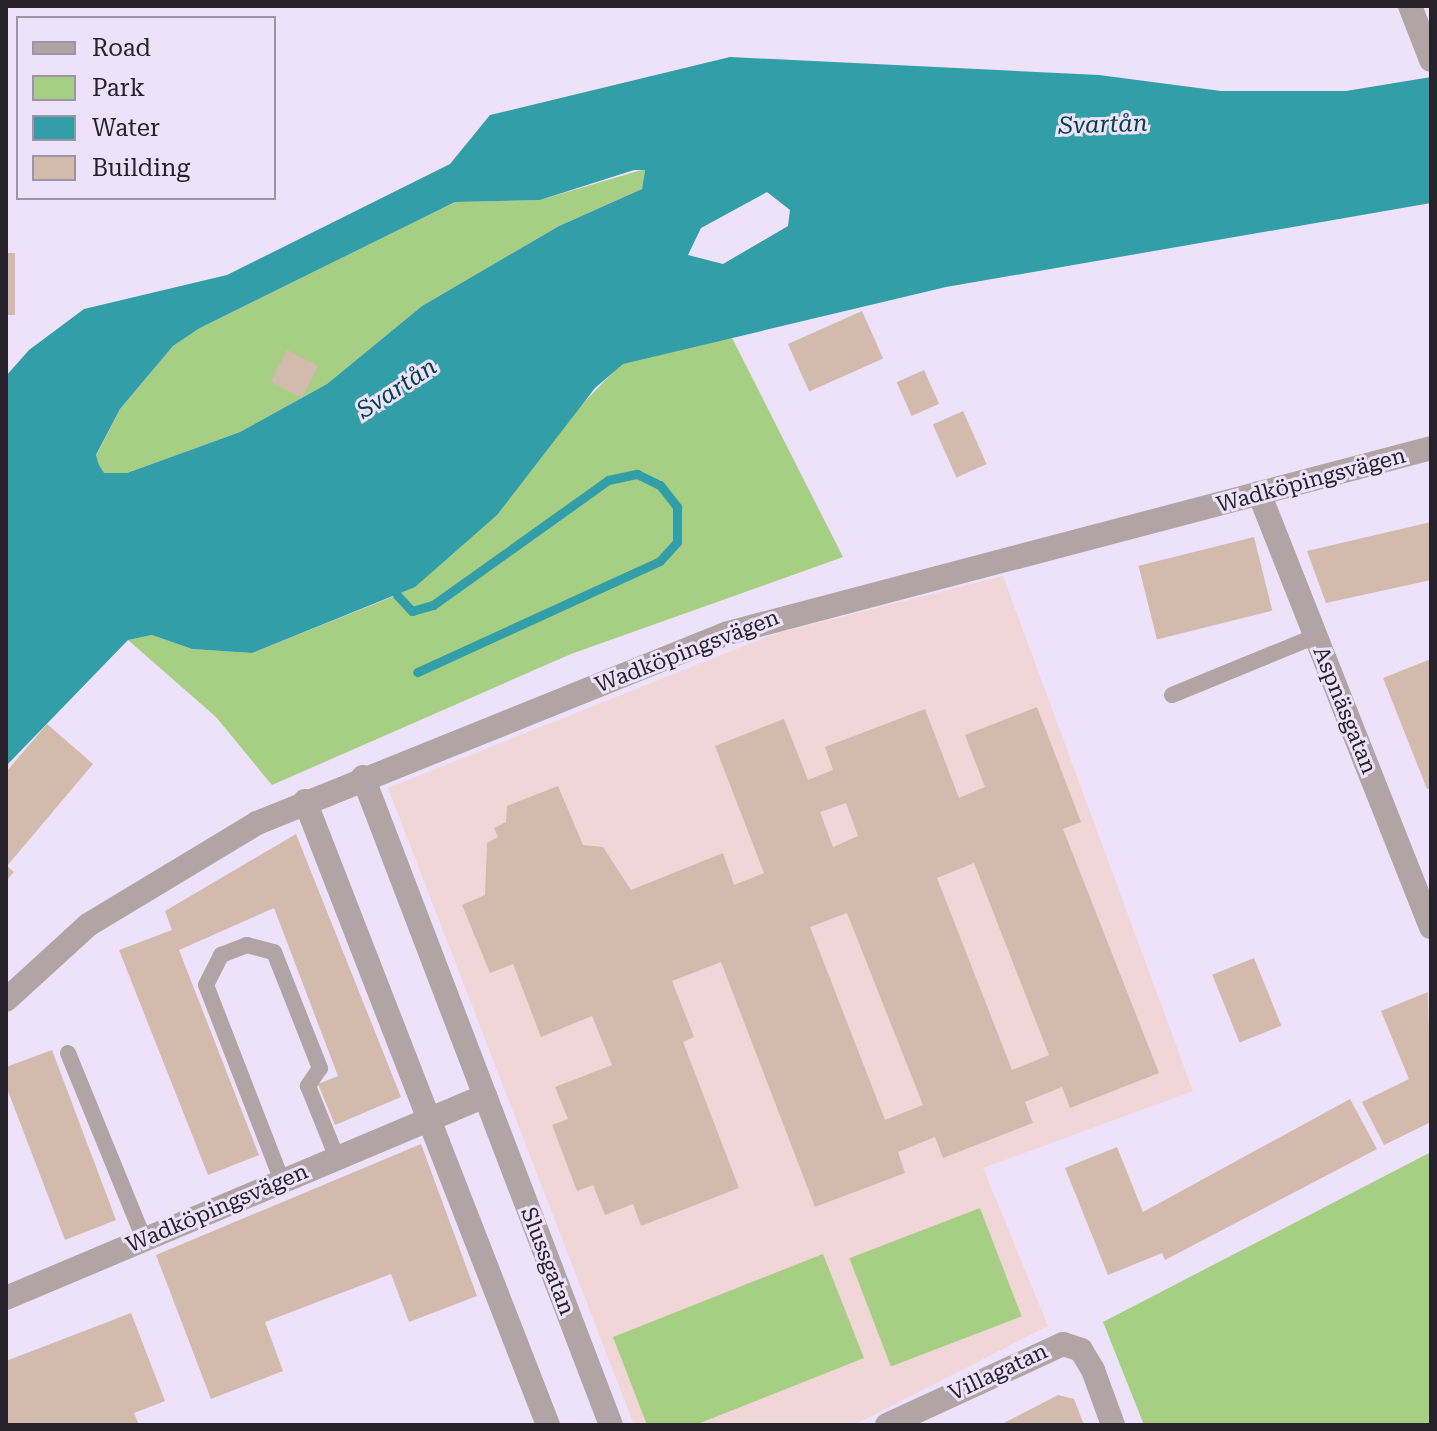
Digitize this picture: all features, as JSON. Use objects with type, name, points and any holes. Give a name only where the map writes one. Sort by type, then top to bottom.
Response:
[{"type":"street","points":[[1412,9],[1431,60]]},
{"type":"street","name":"Wadköpingsvägen","points":[[6,1000],[129,897],[305,801],[785,613],[1431,448]]},
{"type":"street","name":"Aspnäsgatan","points":[[1259,493],[1431,927]]},
{"type":"street","name":"Slussgatan","points":[[363,777],[611,1425]]},
{"type":"street","points":[[305,801],[548,1425]]},
{"type":"street","points":[[428,1119],[485,1096]]},
{"type":"street","name":"Wadköpingsvägen","points":[[7,1294],[428,1119]]},
{"type":"street","name":"Villagatan","points":[[887,1425],[1063,1344],[1081,1350],[1093,1370],[1113,1425]]},
{"type":"lane","points":[[1172,695],[1316,636]]},
{"type":"lane","points":[[282,1181],[206,985],[221,955],[247,945],[274,952],[320,1068],[308,1086],[337,1158]]},
{"type":"lane","points":[[68,1053],[144,1239]]},
{"type":"shaded area","points":[[1003,576],[1193,1091],[983,1168],[1048,1326],[854,1425],[634,1425],[388,788],[774,634]]},
{"type":"green space","points":[[645,169],[642,189],[559,226],[422,306],[327,384],[240,432],[127,473],[103,473],[96,456],[120,409],[173,346],[200,328],[455,202],[540,200]]},
{"type":"green space","points":[[730,334],[843,557],[571,654],[272,785],[216,717],[128,640],[152,635],[192,649],[252,653],[397,595],[623,362]]},
{"type":"green space","points":[[1431,1152],[1431,1425],[1144,1425],[1103,1322]]},
{"type":"green space","points":[[980,1208],[1022,1316],[891,1366],[849,1258]]},
{"type":"green space","points":[[823,1254],[864,1358],[695,1425],[647,1425],[613,1337]]},
{"type":"water","name":"Svartån","points":[[730,57],[1099,75],[1221,91],[1346,91],[1431,77],[1431,203],[946,287],[623,364],[595,388],[497,515],[415,587],[252,653],[192,649],[152,635],[128,640],[6,766],[6,376],[29,350],[84,309],[227,275],[450,164],[490,115]],"holes":[[[634,170],[645,170],[642,189],[559,226],[422,306],[327,384],[240,432],[127,473],[104,473],[99,465],[96,455],[120,409],[173,346],[200,328],[455,202],[540,200]],[[767,192],[790,210],[788,226],[723,264],[688,255],[701,228]]]},
{"type":"building","points":[[6,253],[15,253],[15,315],[6,315]]},
{"type":"building","points":[[862,311],[883,359],[809,391],[788,344]]},
{"type":"building","points":[[287,350],[318,366],[302,398],[271,382]]},
{"type":"building","points":[[924,370],[939,404],[912,416],[897,382]]},
{"type":"building","points":[[963,411],[987,464],[956,477],[933,424]]},
{"type":"building","points":[[1431,522],[1431,580],[1326,603],[1307,551]]},
{"type":"building","points":[[1254,537],[1272,611],[1157,640],[1139,566]]},
{"type":"building","points":[[1431,659],[1431,788],[1427,789],[1383,678]]},
{"type":"building","points":[[1037,707],[1081,822],[1063,829],[1159,1073],[1070,1108],[1062,1087],[1025,1102],[1033,1123],[943,1158],[935,1137],[898,1152],[905,1173],[815,1207],[721,962],[672,981],[694,1037],[683,1042],[739,1188],[641,1226],[633,1204],[605,1215],[593,1185],[577,1191],[552,1125],[568,1119],[555,1087],[612,1065],[592,1016],[541,1037],[513,964],[490,973],[462,905],[485,895],[487,843],[498,837],[494,828],[506,822],[507,806],[558,786],[583,845],[603,847],[631,890],[723,853],[734,885],[764,873],[715,746],[784,719],[808,780],[833,770],[825,747],[925,709],[959,798],[985,787],[965,735]],"holes":[[[846,803],[858,836],[833,847],[820,812]],[[974,863],[1049,1055],[1012,1070],[937,878]],[[847,913],[923,1105],[885,1120],[810,927]]]},
{"type":"building","points":[[47,724],[93,764],[7,866],[14,872],[6,881],[6,772]]},
{"type":"building","points":[[296,834],[401,1097],[335,1125],[318,1084],[338,1076],[274,908],[179,950],[259,1155],[208,1175],[119,950],[172,930],[165,911]]},
{"type":"building","points":[[1254,958],[1281,1026],[1240,1043],[1212,975]]},
{"type":"building","points":[[1428,992],[1431,1122],[1384,1145],[1362,1102],[1409,1079],[1381,1011]]},
{"type":"building","points":[[52,1050],[116,1220],[65,1240],[6,1086],[6,1067]]},
{"type":"building","points":[[1350,1099],[1377,1149],[1165,1260],[1162,1253],[1108,1275],[1065,1168],[1117,1147],[1143,1212]]},
{"type":"building","points":[[421,1144],[477,1296],[409,1322],[391,1274],[265,1322],[283,1371],[211,1399],[156,1255]]},
{"type":"building","points":[[131,1313],[165,1401],[134,1413],[139,1425],[6,1425],[6,1361]]},
{"type":"building","points":[[1058,1395],[1074,1399],[1084,1425],[1000,1425]]},
{"type":"waterway","points":[[397,595],[412,611],[433,605],[608,480],[637,474],[660,485],[677,507],[677,542],[660,561],[417,672]]}]
